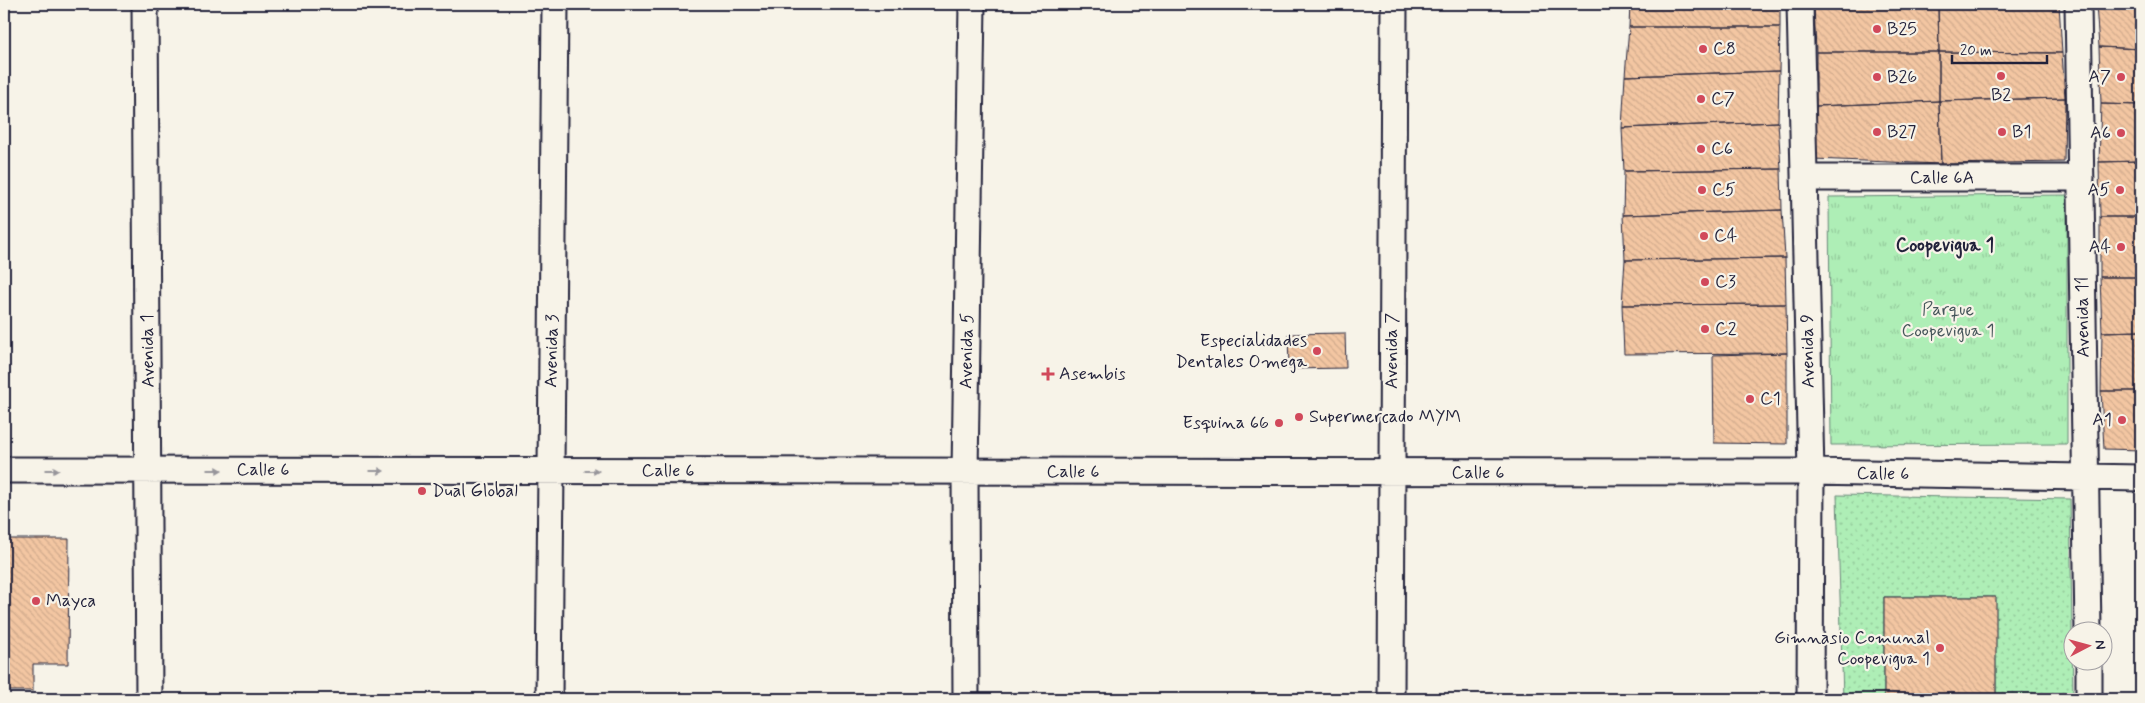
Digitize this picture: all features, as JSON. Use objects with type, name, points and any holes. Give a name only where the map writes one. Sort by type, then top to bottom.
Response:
[{"type":"street","name":"Avenida 1","points":[[145,4],[149,699]]},
{"type":"street","name":"Avenida 3","points":[[549,699],[555,4]]},
{"type":"street","name":"Avenida 5","points":[[966,699],[965,472],[972,4]]},
{"type":"street","name":"Avenida 7","points":[[1392,699],[1391,473],[1394,4]]},
{"type":"street","name":"Avenida 9","points":[[1800,4],[1811,472],[1810,699]]},
{"type":"street","name":"Avenida 11","points":[[2078,4],[2088,620]]},
{"type":"street","name":"Calle 6A","points":[[1804,178],[2080,178]]},
{"type":"street","name":"Calle 6","points":[[4,470],[1811,472],[2141,478]]},
{"type":"street","points":[[2089,670],[2089,699]]},
{"type":"green space","name":"Parque Coopevigua 1","points":[[2067,195],[2067,444],[1831,445],[1829,197]]},
{"type":"green space","points":[[1837,495],[2070,499],[2072,620],[2062,620],[2062,670],[2073,670],[2073,699],[1996,699],[1995,597],[1884,597],[1884,699],[1843,699]]},
{"type":"building","points":[[1630,4],[1780,4],[1780,27],[1629,27]]},
{"type":"building","name":"B25","points":[[1814,4],[1938,4],[1939,52],[1816,52]]},
{"type":"building","points":[[1938,4],[2020,4],[1938,6]]},
{"type":"building","points":[[2059,4],[2062,53],[1939,52],[1938,6]]},
{"type":"building","points":[[2096,4],[2141,4],[2141,49],[2099,47]]},
{"type":"building","name":"C8","points":[[1629,27],[1780,27],[1779,71],[1625,76]]},
{"type":"building","name":"A7","points":[[2099,47],[2141,49],[2141,105],[2101,104]]},
{"type":"building","name":"B26","points":[[1816,52],[1939,52],[1939,101],[1816,106]]},
{"type":"building","name":"B2","points":[[1939,52],[2062,53],[2065,98],[1939,101]]},
{"type":"building","name":"C7","points":[[1779,71],[1778,122],[1622,128],[1625,76]]},
{"type":"building","name":"B1","points":[[2065,98],[2064,162],[1941,164],[1939,101]]},
{"type":"building","name":"B27","points":[[1939,101],[1941,164],[1813,159],[1816,106]]},
{"type":"building","name":"A6","points":[[2101,104],[2141,105],[2141,161],[2099,162]]},
{"type":"building","name":"C6","points":[[1778,122],[1781,169],[1624,171],[1622,128]]},
{"type":"building","name":"A5","points":[[2141,161],[2141,217],[2100,217],[2099,162]]},
{"type":"building","name":"C5","points":[[1781,169],[1782,210],[1623,215],[1624,171]]},
{"type":"building","name":"C4","points":[[1782,210],[1785,258],[1625,260],[1623,215]]},
{"type":"building","name":"A4","points":[[2100,217],[2141,217],[2141,277],[2100,277]]},
{"type":"building","name":"C3","points":[[1785,258],[1786,304],[1622,305],[1625,260]]},
{"type":"building","points":[[2100,277],[2141,277],[2141,331],[2102,332]]},
{"type":"building","name":"C2","points":[[1786,304],[1787,353],[1624,354],[1622,305]]},
{"type":"building","points":[[2141,331],[2141,391],[2101,391],[2102,332]]},
{"type":"building","name":"Especialidades Dentales Omega","points":[[1345,333],[1346,368],[1289,369],[1288,334]]},
{"type":"building","name":"C1","points":[[1787,353],[1787,444],[1714,443],[1713,355]]},
{"type":"building","name":"A1","points":[[2101,391],[2141,391],[2141,450],[2104,449]]},
{"type":"building","name":"Mayca","points":[[4,539],[69,539],[68,664],[33,664],[33,691],[4,691]]},
{"type":"building","name":"Gimnasio Comunal Coopevigua 1","points":[[1884,597],[1996,597],[1996,699],[1884,699]]},
{"type":"place","name":"B25","points":[[1877,29]]},
{"type":"place","name":"C8","points":[[1703,49]]},
{"type":"place","name":"B2","points":[[2001,76]]},
{"type":"place","name":"B26","points":[[1877,77]]},
{"type":"place","name":"A7","points":[[2121,77]]},
{"type":"place","name":"C7","points":[[1701,99]]},
{"type":"place","name":"B27","points":[[1877,132]]},
{"type":"place","name":"B1","points":[[2002,132]]},
{"type":"place","name":"A6","points":[[2121,133]]},
{"type":"place","name":"C6","points":[[1701,149]]},
{"type":"place","name":"C5","points":[[1702,190]]},
{"type":"place","name":"A5","points":[[2120,190]]},
{"type":"place","name":"C4","points":[[1704,236]]},
{"type":"place","name":"A4","points":[[2121,247]]},
{"type":"place","name":"C3","points":[[1705,282]]},
{"type":"place","name":"C2","points":[[1705,329]]},
{"type":"place","name":"Especialidades Dentales Omega","points":[[1317,351]]},
{"type":"place","name":"Asembis","points":[[1048,374]]},
{"type":"place","name":"C1","points":[[1750,399]]},
{"type":"place","name":"Supermercado MYM","points":[[1299,417]]},
{"type":"place","name":"A1","points":[[2122,420]]},
{"type":"place","name":"Esquina 66","points":[[1279,423]]},
{"type":"place","name":"Dual Global","points":[[422,491]]},
{"type":"place","name":"Mayca","points":[[36,601]]},
{"type":"place","name":"Gimnasio Comunal Coopevigua 1","points":[[1940,648]]},
{"type":"district","name":"Coopevigua 1","points":[[1945,245]]}]
